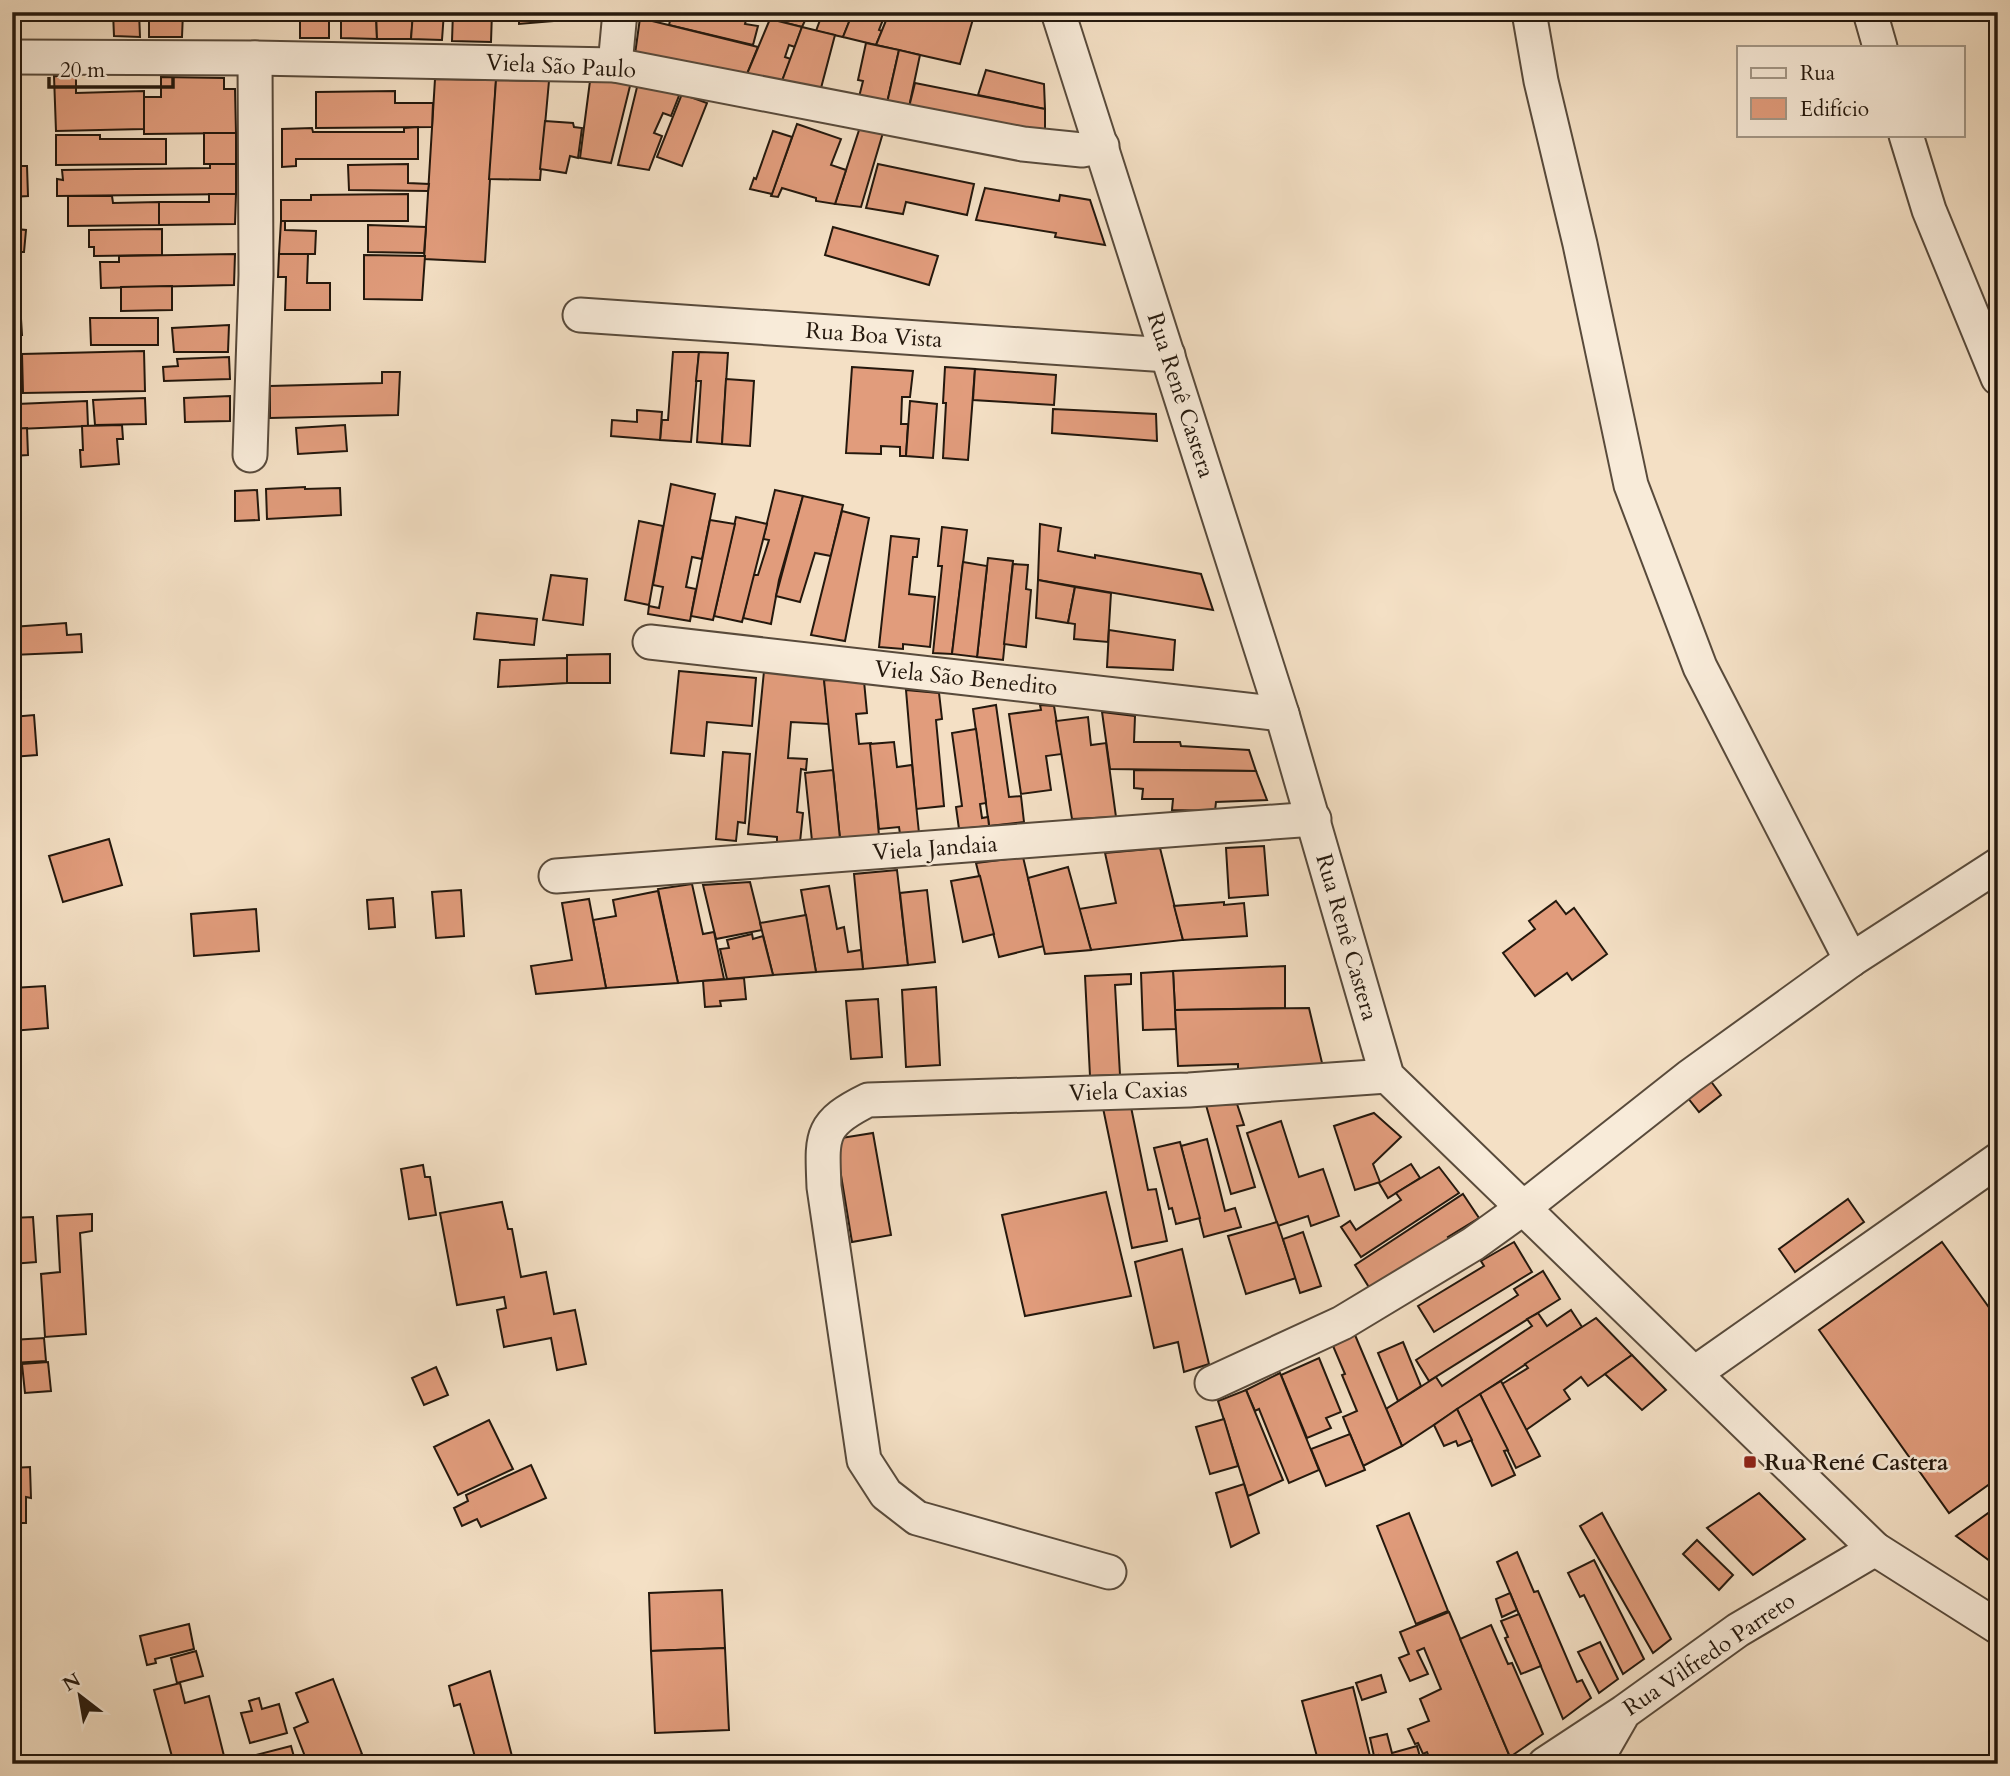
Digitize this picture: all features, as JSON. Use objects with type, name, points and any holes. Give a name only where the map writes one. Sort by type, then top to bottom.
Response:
[{"type":"street","points":[[615,65],[621,12]]},
{"type":"street","name":"Rua Renê Castera","points":[[1058,12],[1282,714],[1387,1076],[1875,1549],[1998,1627]]},
{"type":"street","points":[[1529,12],[1541,81],[1583,257],[1631,485],[1700,667],[1851,960]]},
{"type":"street","points":[[1870,12],[1880,46]]},
{"type":"street","name":"Viela São Paulo","points":[[12,57],[255,58],[615,65],[1023,144],[1082,150],[1102,146]]},
{"type":"street","points":[[250,455],[256,275],[255,58]]},
{"type":"street","points":[[1906,136],[1929,210],[1998,378]]},
{"type":"street","name":"Rua Boa Vista","points":[[580,315],[1168,355]]},
{"type":"street","name":"Viela São Benedito","points":[[650,642],[1282,714]]},
{"type":"street","name":"Viela Jandaia","points":[[556,876],[1314,820]]},
{"type":"street","points":[[1213,1383],[1342,1323],[1473,1244],[1523,1208],[1689,1077],[1851,960],[1998,865]]},
{"type":"street","name":"Viela Caxias","points":[[1110,1572],[917,1518],[886,1494],[864,1460],[824,1187],[822,1145],[829,1126],[848,1110],[868,1100],[1189,1090],[1387,1076]]},
{"type":"street","points":[[1695,1373],[1998,1160]]},
{"type":"street","name":"Rua Vilfredo Parreto","points":[[1545,1764],[1624,1712],[1738,1630],[1875,1549]]},
{"type":"street","points":[[1594,1764],[1624,1712]]},
{"type":"building","points":[[113,12],[139,12],[140,37],[114,36]]},
{"type":"building","points":[[149,12],[183,12],[182,37],[149,37]]},
{"type":"building","points":[[300,12],[329,12],[329,38],[300,38]]},
{"type":"building","points":[[341,12],[376,12],[377,39],[341,38]]},
{"type":"building","points":[[376,12],[407,12],[407,18],[413,17],[411,39],[377,39]]},
{"type":"building","points":[[413,12],[444,12],[442,40],[411,39]]},
{"type":"building","points":[[453,12],[492,12],[491,42],[452,41]]},
{"type":"building","points":[[519,12],[553,12],[553,21],[519,24]]},
{"type":"building","points":[[672,12],[717,12],[746,20],[745,24],[758,26],[753,45],[669,25]]},
{"type":"building","points":[[772,12],[809,12],[802,27],[770,19]]},
{"type":"building","points":[[823,12],[853,12],[843,37],[816,31]]},
{"type":"building","points":[[853,12],[886,12],[876,45],[843,37]]},
{"type":"building","points":[[894,12],[975,12],[960,64],[876,45],[887,18],[891,19]]},
{"type":"building","points":[[640,18],[758,47],[747,74],[635,54]]},
{"type":"building","points":[[770,19],[802,27],[795,47],[789,45],[785,57],[791,59],[782,81],[747,74]]},
{"type":"building","points":[[802,27],[835,35],[821,88],[782,81]]},
{"type":"building","points":[[866,43],[899,50],[887,103],[859,97],[863,81],[858,80]]},
{"type":"building","points":[[899,50],[920,55],[909,107],[887,103]]},
{"type":"building","points":[[986,70],[1044,84],[1045,109],[978,95]]},
{"type":"building","points":[[54,76],[76,77],[76,93],[144,91],[144,129],[56,131]]},
{"type":"building","points":[[161,77],[224,78],[224,89],[235,89],[236,133],[144,134],[144,97],[161,97]]},
{"type":"building","points":[[435,79],[496,80],[485,262],[424,259]]},
{"type":"building","points":[[496,80],[549,81],[540,180],[489,179]]},
{"type":"building","points":[[590,81],[631,82],[611,163],[580,158]]},
{"type":"building","points":[[638,83],[682,88],[671,116],[663,113],[654,133],[662,136],[649,170],[618,165]]},
{"type":"building","points":[[915,83],[1045,109],[1045,135],[909,107]]},
{"type":"building","points":[[395,91],[395,103],[433,103],[432,127],[316,128],[316,92]]},
{"type":"building","points":[[682,94],[707,103],[682,166],[657,157]]},
{"type":"building","points":[[545,121],[573,123],[574,127],[582,128],[578,158],[570,156],[566,173],[540,169]]},
{"type":"building","points":[[862,121],[885,126],[861,207],[835,204]]},
{"type":"building","points":[[797,124],[841,139],[831,165],[846,170],[835,204],[816,201],[816,198],[782,188],[778,197],[771,196]]},
{"type":"building","points":[[418,127],[418,159],[296,159],[296,166],[282,167],[282,129],[312,128],[313,132],[404,132],[404,128]]},
{"type":"building","points":[[773,131],[792,137],[772,194],[750,189]]},
{"type":"building","points":[[204,133],[236,133],[236,164],[204,164]]},
{"type":"building","points":[[56,135],[100,135],[100,139],[166,139],[166,164],[56,165]]},
{"type":"building","points":[[210,164],[236,164],[236,194],[57,196],[57,179],[63,180],[62,170],[210,168]]},
{"type":"building","points":[[408,164],[408,183],[429,184],[428,191],[349,190],[348,165]]},
{"type":"building","points":[[878,164],[974,184],[967,215],[906,202],[903,214],[866,208]]},
{"type":"building","points":[[12,166],[27,166],[28,196],[12,197]]},
{"type":"building","points":[[985,188],[1059,201],[1060,195],[1090,200],[1105,245],[1055,237],[1056,233],[976,220]]},
{"type":"building","points":[[209,194],[236,194],[235,224],[159,225],[159,202],[209,202]]},
{"type":"building","points":[[408,194],[408,221],[281,221],[281,200],[311,200],[311,195]]},
{"type":"building","points":[[68,196],[112,196],[113,203],[159,202],[159,225],[68,226]]},
{"type":"building","points":[[12,211],[17,211],[16,229],[26,230],[24,252],[12,252]]},
{"type":"building","points":[[281,221],[285,221],[285,230],[316,231],[315,254],[279,254]]},
{"type":"building","points":[[368,225],[426,227],[424,253],[368,252]]},
{"type":"building","points":[[833,227],[938,256],[929,285],[825,255]]},
{"type":"building","points":[[162,229],[162,255],[94,256],[94,247],[89,247],[89,230]]},
{"type":"building","points":[[235,254],[234,285],[101,288],[100,262],[119,262],[119,256]]},
{"type":"building","points":[[279,254],[308,254],[307,283],[330,283],[330,310],[285,310],[286,277],[278,277]]},
{"type":"building","points":[[364,255],[425,256],[422,300],[364,299]]},
{"type":"building","points":[[172,286],[172,310],[121,311],[121,287]]},
{"type":"building","points":[[90,318],[158,318],[158,345],[91,345]]},
{"type":"building","points":[[12,319],[21,319],[22,335],[12,335]]},
{"type":"building","points":[[229,325],[228,352],[174,352],[172,328]]},
{"type":"building","points":[[144,351],[145,391],[23,393],[22,354]]},
{"type":"building","points":[[673,352],[699,352],[691,442],[660,440],[662,420],[668,420]]},
{"type":"building","points":[[699,352],[728,353],[722,444],[697,442],[701,381],[696,381]]},
{"type":"building","points":[[229,357],[230,379],[164,381],[163,367],[178,366],[177,359]]},
{"type":"building","points":[[852,367],[913,371],[910,397],[902,397],[901,424],[908,424],[906,456],[900,456],[900,447],[881,446],[881,454],[846,453]]},
{"type":"building","points":[[945,367],[975,369],[968,460],[943,458]]},
{"type":"building","points":[[975,369],[1056,375],[1054,405],[973,400]]},
{"type":"building","points":[[382,372],[400,372],[398,415],[270,418],[270,386],[382,383]]},
{"type":"building","points":[[726,379],[754,381],[750,446],[722,444]]},
{"type":"building","points":[[230,396],[230,421],[185,422],[184,398]]},
{"type":"building","points":[[145,398],[146,424],[95,425],[93,400]]},
{"type":"building","points":[[87,401],[88,426],[18,429],[17,404]]},
{"type":"building","points":[[910,401],[937,404],[933,458],[906,456]]},
{"type":"building","points":[[1053,409],[1156,414],[1157,441],[1052,433]]},
{"type":"building","points":[[637,410],[662,412],[660,440],[611,436],[612,420],[637,422]]},
{"type":"building","points":[[122,425],[123,439],[117,439],[119,464],[81,467],[82,426]]},
{"type":"building","points":[[345,425],[347,451],[298,454],[296,428]]},
{"type":"building","points":[[27,428],[28,455],[12,456],[12,429]]},
{"type":"building","points":[[671,484],[715,494],[702,559],[692,557],[686,587],[696,589],[690,621],[648,614],[649,606],[659,608],[663,587],[653,585]]},
{"type":"building","points":[[340,488],[341,515],[267,519],[266,489]]},
{"type":"building","points":[[257,490],[259,520],[235,521],[235,491]]},
{"type":"building","points":[[775,490],[803,496],[779,580],[771,624],[743,618],[753,575],[758,575],[769,540],[763,539]]},
{"type":"building","points":[[803,496],[843,505],[831,556],[815,553],[800,602],[776,596]]},
{"type":"building","points":[[842,511],[869,518],[845,641],[811,635]]},
{"type":"building","points":[[736,517],[767,524],[742,622],[714,616]]},
{"type":"building","points":[[710,520],[735,524],[713,620],[691,616]]},
{"type":"building","points":[[639,521],[663,526],[649,605],[625,600]]},
{"type":"building","points":[[1040,524],[1061,528],[1058,551],[1201,574],[1213,610],[1038,580]]},
{"type":"building","points":[[942,527],[967,530],[952,654],[933,653],[942,566],[938,566]]},
{"type":"building","points":[[891,536],[919,539],[917,557],[913,557],[909,594],[935,597],[930,647],[903,644],[903,649],[879,647]]},
{"type":"building","points":[[988,558],[1013,561],[1003,660],[977,657]]},
{"type":"building","points":[[963,562],[987,566],[977,657],[952,654]]},
{"type":"building","points":[[1013,564],[1028,565],[1026,589],[1031,590],[1026,647],[1004,644]]},
{"type":"building","points":[[551,575],[587,579],[583,625],[543,620]]},
{"type":"building","points":[[1038,580],[1075,587],[1068,623],[1036,618]]},
{"type":"building","points":[[1075,587],[1111,593],[1108,642],[1074,639],[1075,624],[1068,623]]},
{"type":"building","points":[[477,613],[537,619],[534,645],[474,639]]},
{"type":"building","points":[[66,623],[67,635],[81,634],[82,652],[12,655],[12,627]]},
{"type":"building","points":[[1109,630],[1175,640],[1173,670],[1107,667]]},
{"type":"building","points":[[610,654],[610,683],[567,683],[567,655]]},
{"type":"building","points":[[567,658],[567,683],[498,687],[500,660]]},
{"type":"building","points":[[679,671],[756,678],[752,726],[707,722],[704,756],[671,753]]},
{"type":"building","points":[[764,671],[824,678],[829,724],[791,722],[788,758],[807,759],[806,770],[801,769],[797,812],[803,813],[800,842],[777,844],[777,837],[748,834]]},
{"type":"building","points":[[824,680],[864,681],[867,713],[856,714],[859,744],[871,743],[879,836],[840,839]]},
{"type":"building","points":[[906,690],[939,693],[942,719],[936,720],[944,806],[916,809]]},
{"type":"building","points":[[996,705],[1009,797],[1021,796],[1024,822],[989,826],[973,709]]},
{"type":"building","points":[[1040,705],[1054,706],[1062,754],[1046,756],[1051,790],[1021,794],[1009,714],[1041,710]]},
{"type":"building","points":[[1102,712],[1135,716],[1134,742],[1180,742],[1181,746],[1249,750],[1256,771],[1110,769]]},
{"type":"building","points":[[34,715],[37,755],[12,757],[12,717]]},
{"type":"building","points":[[1088,717],[1091,745],[1106,743],[1116,817],[1072,819],[1056,721]]},
{"type":"building","points":[[976,729],[986,803],[980,804],[982,818],[988,817],[989,826],[959,829],[956,807],[962,806],[952,733]]},
{"type":"building","points":[[894,742],[897,767],[912,765],[919,833],[900,834],[899,827],[879,829],[870,744]]},
{"type":"building","points":[[723,752],[750,754],[745,823],[738,822],[736,841],[716,839]]},
{"type":"building","points":[[833,770],[840,839],[812,841],[805,773]]},
{"type":"building","points":[[1134,770],[1256,771],[1267,800],[1216,802],[1215,811],[1172,810],[1173,799],[1142,799],[1143,789],[1134,788]]},
{"type":"building","points":[[109,839],[122,885],[63,902],[49,856]]},
{"type":"building","points":[[1264,846],[1268,895],[1229,898],[1226,848]]},
{"type":"building","points":[[1160,848],[1183,940],[1091,950],[1079,909],[1116,903],[1105,853]]},
{"type":"building","points":[[1023,857],[1044,946],[999,957],[976,863]]},
{"type":"building","points":[[1068,867],[1091,950],[1045,954],[1028,878]]},
{"type":"building","points":[[897,870],[908,965],[863,969],[854,874]]},
{"type":"building","points":[[980,876],[994,934],[963,942],[951,881]]},
{"type":"building","points":[[750,882],[762,930],[716,939],[703,885]]},
{"type":"building","points":[[692,884],[703,934],[714,932],[724,979],[678,983],[658,889]]},
{"type":"building","points":[[829,886],[837,929],[844,927],[848,952],[861,950],[863,969],[816,972],[801,890]]},
{"type":"building","points":[[461,890],[464,936],[436,938],[432,892]]},
{"type":"building","points":[[927,890],[935,962],[908,965],[900,893]]},
{"type":"building","points":[[658,891],[678,983],[606,988],[593,920],[616,916],[613,900]]},
{"type":"building","points":[[393,898],[395,927],[369,929],[367,900]]},
{"type":"building","points":[[589,899],[606,988],[536,994],[531,966],[572,960],[562,903]]},
{"type":"building","points":[[1556,901],[1566,914],[1574,908],[1607,954],[1572,980],[1567,973],[1535,996],[1503,953],[1535,929],[1529,921]]},
{"type":"building","points":[[1224,902],[1224,905],[1244,903],[1247,936],[1183,940],[1174,906]]},
{"type":"building","points":[[256,909],[259,951],[194,956],[191,914]]},
{"type":"building","points":[[806,915],[816,972],[773,975],[760,923]]},
{"type":"building","points":[[752,934],[753,939],[763,936],[773,975],[727,979],[720,949],[729,948],[727,940]]},
{"type":"building","points":[[1285,966],[1285,1008],[1175,1010],[1173,971]]},
{"type":"building","points":[[1173,971],[1176,1029],[1143,1030],[1141,973]]},
{"type":"building","points":[[1131,974],[1131,984],[1115,985],[1120,1075],[1090,1076],[1085,976]]},
{"type":"building","points":[[744,978],[746,999],[720,1001],[721,1006],[705,1007],[703,981]]},
{"type":"building","points":[[45,986],[48,1028],[12,1031],[12,1009],[15,1008],[13,988]]},
{"type":"building","points":[[936,987],[940,1065],[906,1067],[902,990]]},
{"type":"building","points":[[878,999],[882,1057],[851,1059],[846,1001]]},
{"type":"building","points":[[1309,1008],[1323,1067],[1238,1071],[1238,1064],[1178,1066],[1175,1010]]},
{"type":"building","points":[[1707,1076],[1721,1095],[1699,1112],[1684,1093]]},
{"type":"building","points":[[1237,1104],[1244,1125],[1237,1126],[1255,1187],[1231,1194],[1206,1105]]},
{"type":"building","points":[[1131,1107],[1148,1190],[1156,1189],[1167,1241],[1132,1248],[1103,1108]]},
{"type":"building","points":[[1374,1113],[1401,1137],[1373,1164],[1380,1182],[1355,1190],[1334,1126]]},
{"type":"building","points":[[1281,1121],[1299,1177],[1323,1169],[1339,1216],[1311,1226],[1308,1216],[1278,1226],[1247,1133]]},
{"type":"building","points":[[873,1133],[891,1235],[852,1242],[835,1139]]},
{"type":"building","points":[[1207,1139],[1225,1211],[1235,1208],[1241,1227],[1204,1237],[1181,1146]]},
{"type":"building","points":[[1180,1142],[1200,1218],[1176,1224],[1172,1208],[1169,1209],[1154,1148]]},
{"type":"building","points":[[1411,1164],[1420,1178],[1388,1198],[1379,1183]]},
{"type":"building","points":[[423,1165],[425,1177],[430,1177],[436,1215],[409,1219],[401,1169]]},
{"type":"building","points":[[1439,1167],[1459,1193],[1361,1257],[1341,1227],[1350,1221],[1356,1230],[1401,1200],[1396,1193]]},
{"type":"building","points":[[1106,1192],[1131,1296],[1025,1316],[1002,1215]]},
{"type":"building","points":[[1463,1194],[1479,1218],[1448,1237],[1451,1241],[1372,1292],[1355,1265]]},
{"type":"building","points":[[1848,1199],[1864,1222],[1795,1272],[1779,1249]]},
{"type":"building","points":[[502,1202],[508,1229],[512,1229],[521,1277],[546,1272],[554,1314],[575,1310],[586,1364],[557,1370],[551,1338],[504,1347],[497,1310],[506,1308],[504,1297],[457,1305],[440,1213]]},
{"type":"building","points":[[92,1214],[92,1231],[80,1233],[86,1334],[45,1337],[41,1274],[60,1272],[57,1216]]},
{"type":"building","points":[[33,1217],[36,1262],[12,1264],[12,1218]]},
{"type":"building","points":[[1277,1222],[1296,1278],[1246,1294],[1228,1236]]},
{"type":"building","points":[[1303,1232],[1321,1286],[1300,1293],[1283,1239]]},
{"type":"building","points":[[1514,1242],[1532,1272],[1434,1332],[1418,1306],[1484,1266],[1481,1261]]},
{"type":"building","points":[[1942,1242],[1998,1320],[1998,1478],[1949,1513],[1819,1330]]},
{"type":"building","points":[[1182,1249],[1209,1364],[1184,1372],[1178,1342],[1154,1348],[1135,1262]]},
{"type":"building","points":[[1543,1271],[1560,1299],[1429,1381],[1416,1360],[1518,1295],[1514,1289]]},
{"type":"building","points":[[1571,1310],[1582,1327],[1402,1446],[1386,1409],[1436,1377],[1442,1386],[1532,1326],[1527,1319],[1538,1313],[1547,1326]]},
{"type":"building","points":[[1596,1318],[1632,1355],[1588,1386],[1581,1377],[1564,1390],[1570,1399],[1526,1430],[1502,1384],[1528,1368],[1525,1364]]},
{"type":"building","points":[[1355,1335],[1402,1446],[1363,1466],[1343,1417],[1357,1411],[1333,1346]]},
{"type":"building","points":[[44,1338],[46,1361],[12,1363],[12,1340]]},
{"type":"building","points":[[1403,1342],[1421,1386],[1398,1401],[1378,1353]]},
{"type":"building","points":[[1632,1355],[1666,1390],[1642,1410],[1605,1374]]},
{"type":"building","points":[[1319,1358],[1341,1412],[1326,1418],[1331,1428],[1307,1438],[1281,1375]]},
{"type":"building","points":[[48,1362],[51,1391],[25,1393],[22,1364]]},
{"type":"building","points":[[436,1367],[448,1395],[424,1405],[412,1378]]},
{"type":"building","points":[[1280,1373],[1319,1470],[1289,1483],[1259,1409],[1255,1411],[1246,1390]]},
{"type":"building","points":[[1501,1381],[1540,1456],[1516,1468],[1480,1394]]},
{"type":"building","points":[[1246,1390],[1283,1480],[1248,1496],[1218,1401]]},
{"type":"building","points":[[1480,1394],[1508,1450],[1504,1451],[1515,1475],[1492,1486],[1457,1409]]},
{"type":"building","points":[[1457,1409],[1472,1440],[1458,1446],[1456,1441],[1444,1446],[1434,1425]]},
{"type":"building","points":[[1224,1419],[1238,1466],[1210,1474],[1196,1427]]},
{"type":"building","points":[[489,1420],[513,1469],[458,1495],[434,1447]]},
{"type":"building","points":[[1350,1434],[1365,1470],[1326,1486],[1311,1449]]},
{"type":"building","points":[[531,1465],[546,1498],[481,1527],[477,1519],[462,1526],[454,1508],[468,1501],[466,1495]]},
{"type":"building","points":[[30,1467],[31,1498],[26,1497],[26,1523],[12,1523],[12,1468]]},
{"type":"building","points":[[1244,1484],[1259,1533],[1231,1547],[1216,1493]]},
{"type":"building","points":[[1759,1493],[1805,1539],[1753,1575],[1707,1528]]},
{"type":"building","points":[[1998,1506],[1998,1567],[1956,1536]]},
{"type":"building","points":[[1409,1513],[1448,1611],[1416,1624],[1377,1526]]},
{"type":"building","points":[[1602,1513],[1671,1639],[1653,1653],[1580,1526]]},
{"type":"building","points":[[1697,1540],[1733,1575],[1719,1590],[1683,1554]]},
{"type":"building","points":[[1517,1552],[1534,1592],[1538,1591],[1577,1682],[1582,1680],[1591,1698],[1563,1719],[1497,1562]]},
{"type":"building","points":[[1594,1560],[1644,1659],[1623,1674],[1584,1595],[1580,1597],[1568,1573]]},
{"type":"building","points":[[722,1590],[725,1648],[651,1651],[649,1593]]},
{"type":"building","points":[[1510,1593],[1517,1610],[1502,1617],[1496,1599]]},
{"type":"building","points":[[1449,1612],[1510,1757],[1501,1764],[1432,1764],[1427,1752],[1423,1754],[1418,1743],[1415,1744],[1408,1729],[1429,1721],[1420,1699],[1441,1689],[1424,1648],[1417,1651],[1428,1674],[1410,1681],[1399,1658],[1409,1654],[1400,1632]]},
{"type":"building","points":[[1519,1614],[1541,1666],[1521,1674],[1505,1638],[1508,1637],[1501,1621]]},
{"type":"building","points":[[189,1624],[194,1649],[155,1659],[156,1663],[147,1665],[140,1636]]},
{"type":"building","points":[[1491,1625],[1508,1664],[1512,1663],[1543,1734],[1510,1757],[1460,1639]]},
{"type":"building","points":[[1600,1642],[1618,1679],[1599,1693],[1578,1652]]},
{"type":"building","points":[[725,1648],[729,1730],[655,1733],[651,1651]]},
{"type":"building","points":[[196,1651],[203,1676],[177,1683],[171,1658]]},
{"type":"building","points":[[490,1671],[514,1764],[477,1764],[460,1704],[454,1706],[449,1686]]},
{"type":"building","points":[[1381,1675],[1386,1692],[1362,1700],[1356,1683]]},
{"type":"building","points":[[333,1679],[362,1754],[341,1764],[308,1764],[294,1728],[308,1722],[296,1693]]},
{"type":"building","points":[[180,1683],[185,1703],[209,1696],[226,1764],[174,1764],[154,1690]]},
{"type":"building","points":[[1353,1687],[1372,1764],[1319,1764],[1302,1701]]},
{"type":"building","points":[[259,1698],[262,1709],[279,1704],[287,1733],[250,1743],[241,1713],[252,1711],[249,1701]]},
{"type":"building","points":[[1387,1734],[1392,1753],[1417,1746],[1422,1764],[1380,1764],[1378,1755],[1374,1756],[1370,1738]]},
{"type":"building","points":[[291,1746],[296,1764],[249,1764],[248,1757]]},
{"type":"building","points":[[20,1749],[23,1764],[12,1764],[12,1750]]},
{"type":"place","name":"Rua René Castera","points":[[1750,1462]]}]
